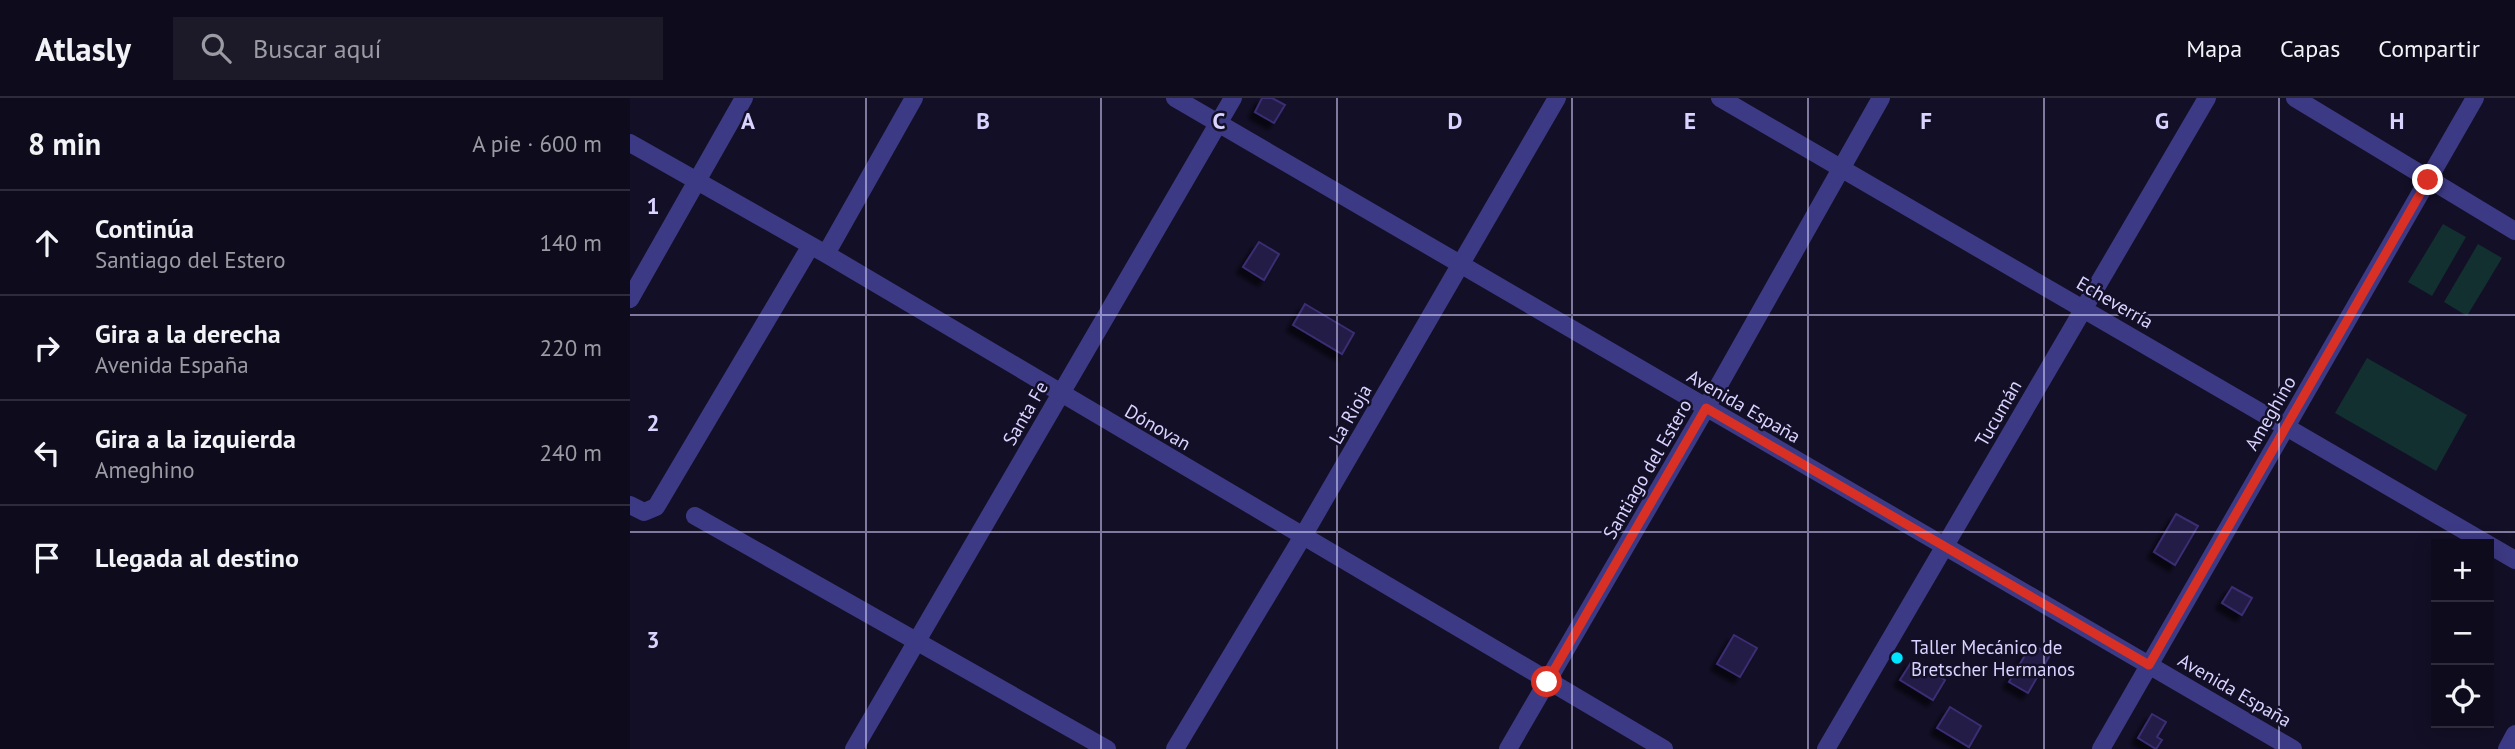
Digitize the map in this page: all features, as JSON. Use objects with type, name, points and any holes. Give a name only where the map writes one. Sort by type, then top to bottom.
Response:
[{"type":"street","points":[[630,299],[744,98]]},
{"type":"street","points":[[630,505],[643,512],[656,507],[914,98]]},
{"type":"street","name":"Avenida España","points":[[1175,98],[2293,749]]},
{"type":"street","name":"Santa Fe","points":[[854,749],[1233,98]]},
{"type":"street","name":"La Rioja","points":[[1175,749],[1303,536],[1557,98]]},
{"type":"street","name":"Echeverría","points":[[1720,98],[2515,560]]},
{"type":"street","name":"Santiago del Estero","points":[[1508,749],[1706,408],[1881,98]]},
{"type":"street","name":"Tucumán","points":[[1825,749],[2207,98]]},
{"type":"street","points":[[2295,98],[2515,231]]},
{"type":"street","name":"Ameghino","points":[[2101,749],[2475,98]]},
{"type":"street","name":"Dónovan","points":[[630,143],[1664,749]]},
{"type":"street","points":[[695,516],[1107,749]]},
{"type":"street","points":[[2507,749],[2515,734]]},
{"type":"green space","points":[[2443,224],[2466,237],[2432,296],[2408,282]]},
{"type":"green space","points":[[2478,244],[2502,258],[2467,316],[2444,302]]},
{"type":"green space","points":[[2367,358],[2467,415],[2436,471],[2335,413]]},
{"type":"building","points":[[1262,98],[1272,98],[1285,105],[1274,123],[1255,112]]},
{"type":"building","points":[[1259,242],[1279,254],[1264,280],[1243,267]]},
{"type":"building","points":[[1305,304],[1354,333],[1342,354],[1293,325]]},
{"type":"building","points":[[2176,514],[2198,526],[2175,565],[2154,552]]},
{"type":"building","points":[[2232,587],[2252,598],[2242,615],[2222,603]]},
{"type":"building","points":[[1734,635],[1757,648],[1740,677],[1717,664]]},
{"type":"building","points":[[2032,644],[2050,655],[2028,693],[2009,682]]},
{"type":"building","points":[[1912,661],[1945,680],[1933,700],[1900,680]]},
{"type":"building","points":[[1950,707],[1981,726],[1969,747],[1937,728]]},
{"type":"building","points":[[2152,714],[2166,722],[2157,737],[2162,740],[2156,749],[2138,738]]},
{"type":"place","name":"Taller Mecánico de Bretscher Hermanos","points":[[1897,658]]},
{"type":"route","points":[[1547,682],[1706,408],[2149,665],[2428,180]]}]
